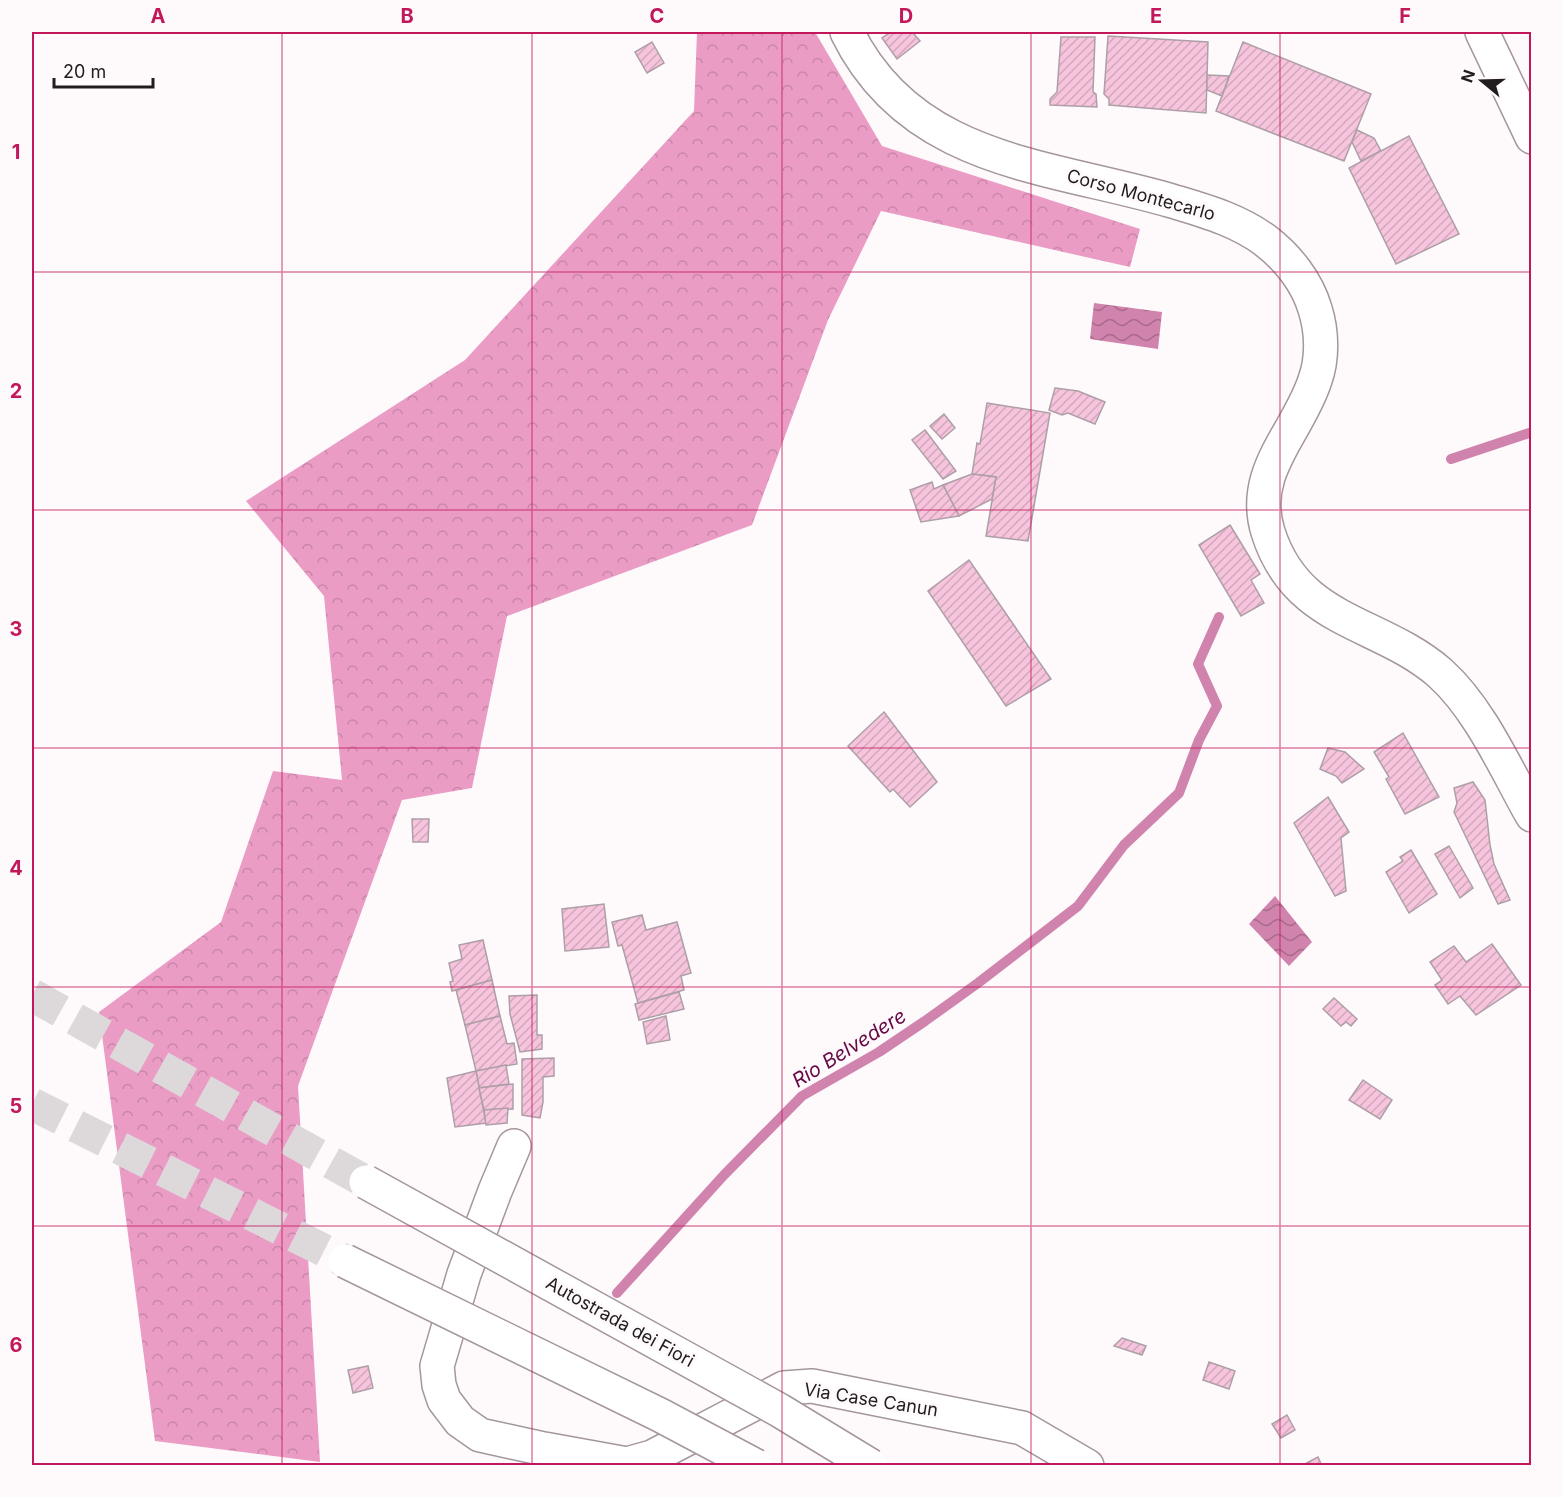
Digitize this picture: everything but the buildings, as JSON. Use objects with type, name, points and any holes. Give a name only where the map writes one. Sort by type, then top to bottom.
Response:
[{"type":"main road","name":"Corso Montecarlo","points":[[848,32],[864,62],[896,100],[920,119],[946,135],[1006,158],[1204,210],[1237,224],[1263,239],[1289,263],[1311,297],[1319,326],[1320,352],[1319,368],[1310,394],[1276,456],[1267,480],[1264,513],[1273,548],[1295,582],[1326,608],[1408,652],[1440,674],[1461,696],[1482,726],[1532,815]]},
{"type":"main road","points":[[1482,32],[1532,136]]},
{"type":"main road","name":"Via Case Canun","points":[[514,1146],[464,1274],[437,1366],[439,1385],[444,1400],[460,1421],[480,1435],[627,1464],[652,1457],[784,1388],[812,1386],[1022,1428],[1087,1466]]},
{"type":"main road","name":"Autostrada dei Fiori","points":[[366,1182],[779,1410],[872,1466]]},
{"type":"main road","points":[[345,1261],[660,1415],[756,1466]]},
{"type":"green space","points":[[697,32],[815,32],[882,146],[1140,229],[1130,267],[881,211],[828,320],[752,525],[507,616],[472,788],[402,800],[298,1086],[320,1462],[155,1441],[99,1012],[221,922],[273,771],[342,780],[324,596],[246,501],[465,360],[694,111]]},
{"type":"water","points":[[1094,303],[1162,312],[1158,349],[1090,339]]},
{"type":"water","points":[[1275,896],[1312,942],[1289,966],[1249,924]]},
{"type":"waterway","name":"Rio Belvedere","points":[[1451,459],[1532,432]]},
{"type":"waterway","name":"Rio Belvedere","points":[[617,1293],[724,1175],[802,1096],[879,1052],[925,1021],[1078,906],[1124,845],[1179,793],[1199,740],[1217,706],[1198,664],[1219,617]]},
{"type":"tunnel","points":[[32,995],[366,1182]]},
{"type":"tunnel","points":[[32,1104],[345,1261]]}]
